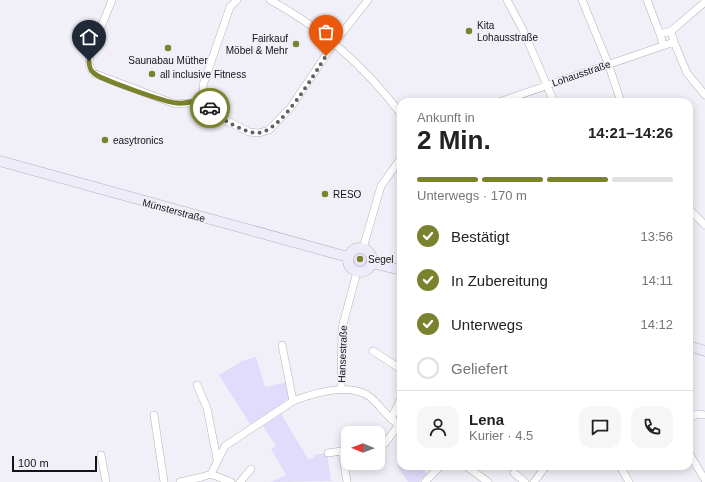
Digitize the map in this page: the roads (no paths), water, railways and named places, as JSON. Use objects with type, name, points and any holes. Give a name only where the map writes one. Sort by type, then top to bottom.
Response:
[{"type":"main road","name":"Münsterstraße","points":[[0,161],[348,257]]},
{"type":"main road","points":[[363,248],[371,254],[372,263],[366,270],[357,272],[349,266],[348,257],[354,249],[363,248]]},
{"type":"main road","points":[[372,263],[397,269]]},
{"type":"main road","points":[[693,347],[705,351]]},
{"type":"street","points":[[112,0],[90,55],[89,64],[93,73],[175,104],[189,103],[204,99]]},
{"type":"street","points":[[237,0],[230,7],[214,52],[203,85],[204,99],[213,114],[249,132],[259,133],[269,130],[291,107],[334,42],[368,0]]},
{"type":"street","points":[[270,0],[298,15],[334,42],[370,76],[397,109]]},
{"type":"street","points":[[507,0],[519,21],[552,98]]},
{"type":"street","points":[[582,0],[608,63],[620,98]]},
{"type":"street","points":[[647,0],[663,45]]},
{"type":"street","points":[[660,34],[671,31],[705,2]]},
{"type":"street","points":[[671,31],[687,73],[705,95]]},
{"type":"street","name":"Lohausstraße","points":[[510,98],[608,63],[674,42]]},
{"type":"street","points":[[363,248],[381,186],[397,164]]},
{"type":"street","points":[[693,213],[705,225]]},
{"type":"street","name":"Hansestraße","points":[[210,474],[225,446],[293,402],[303,398],[341,389],[342,328],[357,272]]},
{"type":"street","points":[[282,345],[293,402]]},
{"type":"street","points":[[373,351],[397,366]]},
{"type":"street","points":[[197,385],[207,408],[217,459]]},
{"type":"street","points":[[341,389],[350,389],[363,393],[397,424]]},
{"type":"street","points":[[391,419],[397,407]]},
{"type":"street","points":[[693,416],[697,414],[705,416]]},
{"type":"street","points":[[154,416],[164,482]]},
{"type":"street","points":[[385,443],[397,429]]},
{"type":"street","points":[[328,453],[341,451]]},
{"type":"street","points":[[101,456],[106,482]]},
{"type":"street","points":[[693,460],[705,480]]},
{"type":"street","points":[[240,482],[251,469]]},
{"type":"street","points":[[346,470],[347,482]]},
{"type":"street","points":[[425,482],[436,470]]},
{"type":"street","points":[[472,470],[488,482]]},
{"type":"street","points":[[534,482],[543,470]]},
{"type":"street","points":[[622,470],[629,482]]},
{"type":"street","points":[[514,473],[525,482]]},
{"type":"street","points":[[180,482],[210,474],[231,482]]},
{"type":"place","name":"Kita Lohausstraße","points":[[469,31]]},
{"type":"place","name":"Fairkauf Möbel & Mehr","points":[[296,44]]},
{"type":"place","name":"Saunabau Müther","points":[[168,48]]},
{"type":"place","name":"all inclusive Fitness","points":[[152,74]]},
{"type":"place","name":"easytronics","points":[[105,140]]},
{"type":"place","name":"RESO","points":[[325,194]]},
{"type":"place","name":"Segel","points":[[360,259]]}]
